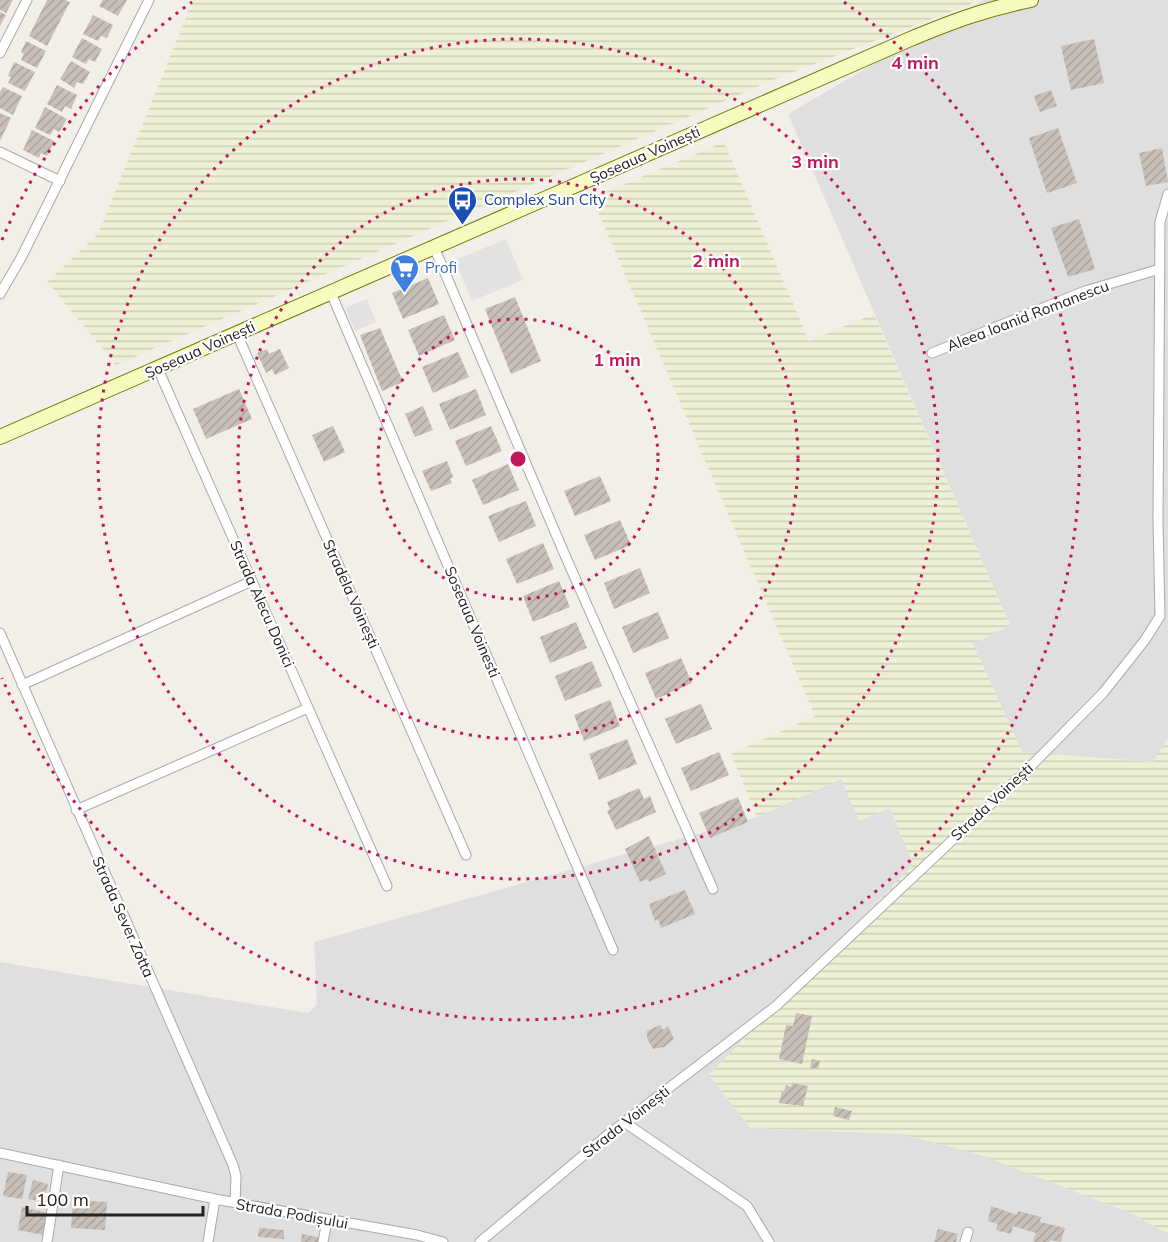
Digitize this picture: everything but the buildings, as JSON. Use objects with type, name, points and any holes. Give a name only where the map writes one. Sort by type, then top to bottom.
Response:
[{"type":"main road","name":"Șoseaua Voinești","points":[[0,437],[964,17],[996,7],[1031,0]]},
{"type":"street","points":[[1,48],[27,0]]},
{"type":"street","points":[[0,294],[21,258],[150,0]]},
{"type":"street","points":[[0,152],[60,181]]},
{"type":"street","name":"Strada Voinești","points":[[480,1242],[624,1122],[776,1006],[1026,771],[1103,693],[1145,640],[1160,616],[1158,522],[1160,222],[1168,194]]},
{"type":"street","points":[[434,247],[564,553],[712,889]]},
{"type":"street","name":"Aleea Ioanid Romanescu","points":[[932,353],[1085,291],[1160,269]]},
{"type":"street","name":"Soseaua Voinesti","points":[[331,293],[613,950]]},
{"type":"street","name":"Stradela Voinești","points":[[237,334],[466,855]]},
{"type":"street","name":"Strada Alecu Donici","points":[[158,369],[387,886]]},
{"type":"street","points":[[1158,522],[1168,528]]},
{"type":"street","points":[[22,685],[252,581]]},
{"type":"street","name":"Strada Sever Zotta","points":[[0,633],[233,1165],[236,1176],[235,1203]]},
{"type":"street","points":[[76,810],[308,708]]},
{"type":"street","points":[[624,1122],[747,1206],[769,1242]]},
{"type":"street","name":"Strada Podișului","points":[[0,1153],[215,1199],[327,1221],[417,1235],[443,1242]]},
{"type":"street","points":[[47,1242],[59,1165]]},
{"type":"street","points":[[208,1242],[215,1199]]},
{"type":"street","points":[[323,1242],[327,1221]]},
{"type":"street","points":[[965,1242],[968,1232]]},
{"type":"shaded area","points":[[983,0],[1168,0],[1168,738],[1154,762],[1022,752],[973,644],[1010,625],[788,114]]},
{"type":"shaded area","points":[[506,239],[523,280],[472,301],[455,260]]},
{"type":"shaded area","points":[[367,299],[376,322],[355,331],[345,308]]},
{"type":"shaded area","points":[[841,779],[889,807],[914,865],[709,1075],[751,1128],[902,1134],[984,1155],[1133,1214],[1168,1234],[1168,1242],[0,1242],[0,962],[308,1013],[317,1004],[314,942],[757,817]]},
{"type":"green space","points":[[193,0],[981,0],[780,77],[116,365],[47,282],[98,234]]},
{"type":"green space","points":[[724,142],[809,341],[874,314],[1010,625],[973,644],[1022,752],[1153,762],[1168,738],[1168,1234],[1133,1214],[984,1156],[902,1134],[751,1128],[709,1075],[913,865],[890,808],[859,821],[841,779],[757,817],[731,754],[815,716],[592,198]]},
{"type":"place","name":"Complex Sun City","points":[[463,226]]},
{"type":"place","name":"Profi","points":[[404,294]]}]
